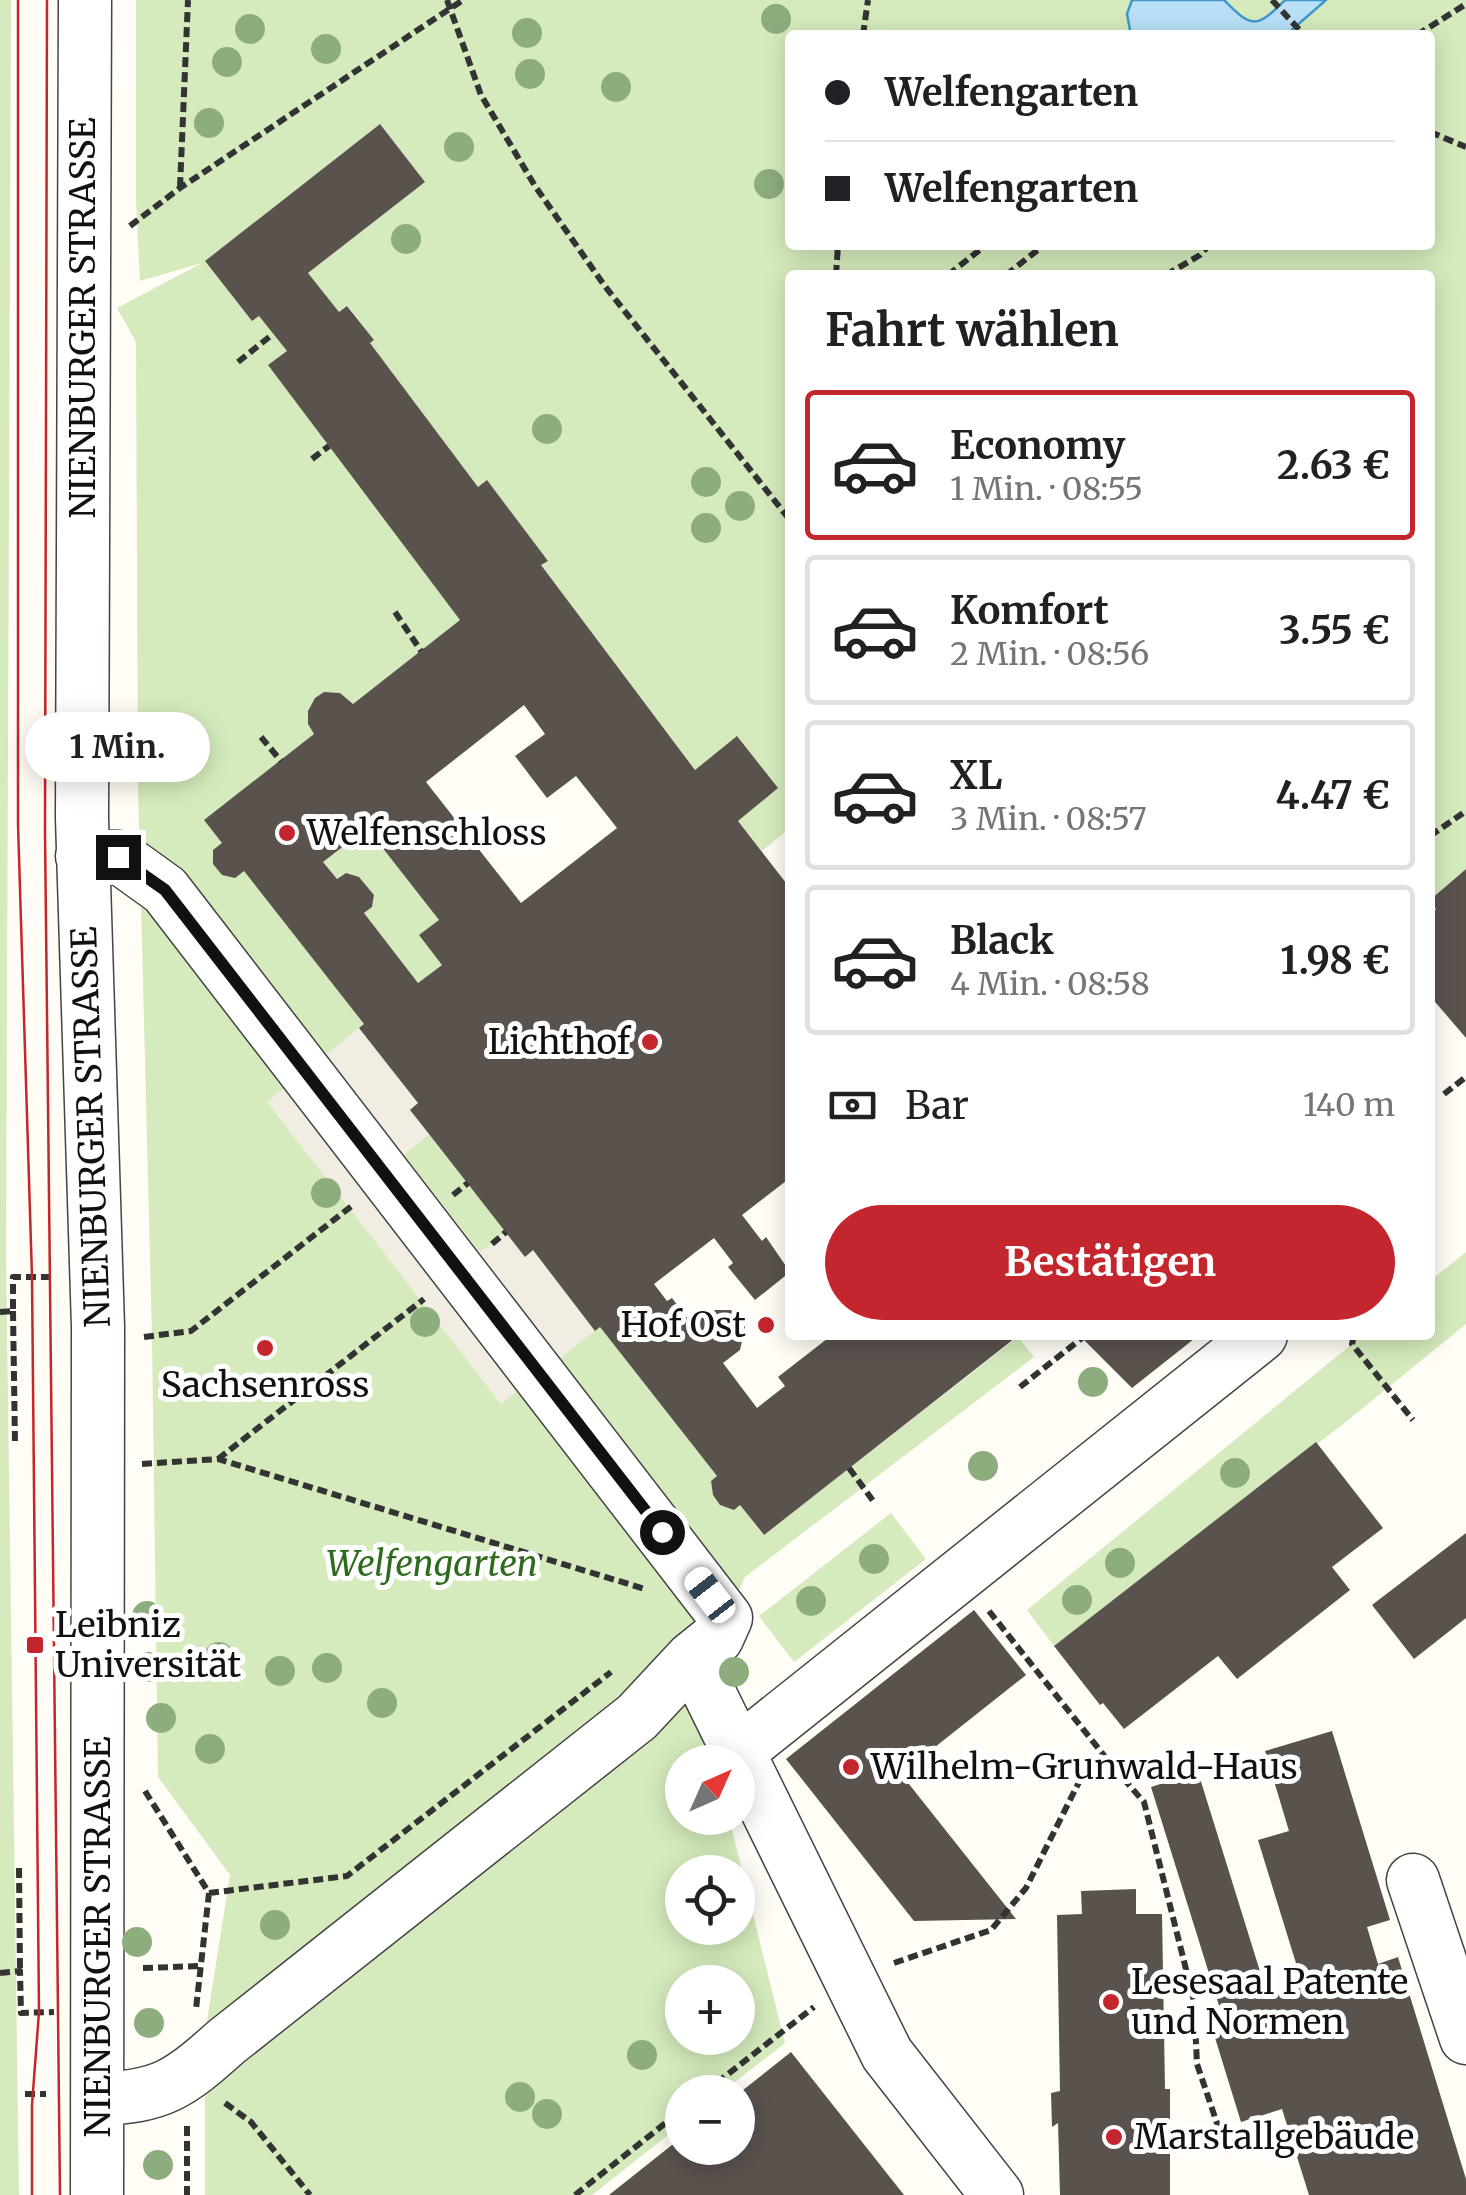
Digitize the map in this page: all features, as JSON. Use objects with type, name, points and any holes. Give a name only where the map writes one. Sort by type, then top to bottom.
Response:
[{"type":"street","name":"NIENBURGER STRASSE","points":[[85,0],[82,856],[98,1327],[97,2195]]},
{"type":"street","points":[[82,856],[118,857],[165,890],[726,1618],[717,1638],[692,1658],[637,1718],[188,2076],[164,2091],[97,2099]]},
{"type":"street","points":[[747,1745],[1255,1340]]},
{"type":"street","points":[[692,1658],[735,1745]]},
{"type":"street","points":[[755,1786],[887,2054],[997,2195]]},
{"type":"street","points":[[1413,1880],[1466,2038]]},
{"type":"path","points":[[180,188],[188,0]]},
{"type":"path","points":[[121,232],[449,4],[463,0]]},
{"type":"path","points":[[865,30],[868,0]]},
{"type":"path","points":[[1273,0],[1300,30]]},
{"type":"path","points":[[449,4],[481,96],[535,186],[604,284],[785,514]]},
{"type":"path","points":[[1425,30],[1466,4]]},
{"type":"path","points":[[1435,134],[1466,147]]},
{"type":"path","points":[[954,270],[980,250]]},
{"type":"path","points":[[1012,270],[1038,250]]},
{"type":"path","points":[[1173,270],[1203,250]]},
{"type":"path","points":[[238,362],[273,334]]},
{"type":"path","points":[[312,459],[329,446]]},
{"type":"path","points":[[395,612],[421,651]]},
{"type":"path","points":[[261,736],[281,761]]},
{"type":"path","points":[[1435,833],[1466,812]]},
{"type":"path","points":[[1444,1094],[1466,1077]]},
{"type":"path","points":[[132,1338],[190,1331],[390,1178]]},
{"type":"path","points":[[458,1190],[468,1183]]},
{"type":"path","points":[[218,1459],[460,1270]]},
{"type":"path","points":[[15,1443],[13,1277],[68,1276]]},
{"type":"path","points":[[0,1312],[13,1311]]},
{"type":"path","points":[[1020,1387],[1079,1340]]},
{"type":"path","points":[[1353,1340],[1352,1344],[1413,1420]]},
{"type":"path","points":[[136,1464],[218,1459],[697,1606],[710,1595]]},
{"type":"path","points":[[848,1468],[874,1502]]},
{"type":"path","points":[[960,1575],[1144,1802],[1194,2001],[1196,2064],[1225,2147]]},
{"type":"path","points":[[209,1893],[348,1876],[621,1664]]},
{"type":"path","points":[[727,2075],[850,1978],[991,1930],[1026,1888],[1083,1774],[1114,1768]]},
{"type":"path","points":[[20,1868],[20,1972]]},
{"type":"path","points":[[100,1970],[201,1966]]},
{"type":"path","points":[[188,2076],[252,2122],[310,2195]]},
{"type":"path","points":[[25,2094],[46,2094]]},
{"type":"path","points":[[575,2195],[665,2124]]},
{"type":"green space","points":[[0,0],[11,0],[6,1256],[19,2195],[0,2195]]},
{"type":"green space","name":"Welfengarten","points":[[136,0],[1466,0],[1466,869],[1435,896],[1435,270],[785,270],[785,832],[762,851],[738,821],[777,788],[737,736],[695,770],[541,565],[547,560],[488,481],[478,487],[370,343],[373,339],[348,306],[339,312],[308,273],[425,182],[380,124],[205,261],[252,321],[259,316],[287,351],[460,620],[353,704],[324,692],[314,701],[309,722],[314,734],[244,871],[364,1024],[526,1256],[533,1250],[595,1330],[600,1327],[717,1476],[711,1481],[717,1500],[734,1510],[740,1505],[763,1535],[1014,1340],[1020,1340],[1034,1357],[745,1577],[717,1638],[717,1745],[665,1745],[665,1835],[733,1835],[738,1855],[665,1855],[665,1945],[755,1945],[755,1922],[785,2043],[744,2075],[665,2075],[665,2137],[592,2195],[205,2195],[205,2033],[230,1875],[158,1777],[138,785],[136,342],[117,308],[202,263],[140,281]]},
{"type":"green space","points":[[367,828],[439,920],[442,965],[418,983],[364,913],[372,907],[374,895],[359,877],[346,873],[337,879],[323,862]]},
{"type":"green space","points":[[1466,1252],[1466,1324],[1347,1421],[1054,1646],[1027,1610],[1357,1340],[1435,1340],[1435,1277]]},
{"type":"green space","points":[[891,1513],[926,1559],[794,1662],[759,1616]]},
{"type":"shaded area","points":[[359,1028],[418,1103],[429,1134],[404,1155],[480,1252],[506,1232],[525,1256],[533,1250],[595,1331],[501,1404],[267,1102]]},
{"type":"water","points":[[1132,0],[1224,0],[1241,16],[1254,21],[1268,16],[1285,0],[1326,0],[1292,30],[1130,30],[1127,14]]},
{"type":"building","name":"Welfenschloss","points":[[380,124],[425,182],[308,273],[339,312],[347,306],[374,340],[370,343],[478,487],[487,480],[548,561],[541,565],[695,770],[737,736],[778,788],[738,821],[785,882],[785,1182],[742,1215],[762,1241],[766,1237],[785,1265],[785,1276],[755,1300],[728,1267],[733,1263],[714,1238],[654,1284],[667,1301],[672,1298],[691,1323],[708,1310],[731,1310],[745,1327],[740,1350],[723,1363],[757,1408],[785,1386],[778,1377],[826,1340],[1013,1340],[764,1535],[740,1505],[734,1510],[720,1505],[713,1495],[711,1481],[717,1476],[600,1327],[595,1331],[533,1250],[525,1257],[410,1110],[418,1103],[359,1028],[364,1024],[244,871],[235,878],[222,875],[213,864],[213,850],[222,843],[204,820],[314,734],[308,724],[308,711],[315,698],[324,692],[340,693],[353,704],[460,620],[268,365],[287,351],[259,316],[252,321],[205,261]],"holes":[[[524,705],[545,734],[515,756],[547,798],[576,776],[617,828],[521,903],[426,782]],[[367,828],[439,920],[419,935],[442,965],[418,983],[364,913],[372,907],[374,895],[359,877],[346,873],[337,879],[323,862]]]},
{"type":"building","points":[[1466,869],[1466,1038],[1435,1002],[1435,896]]},
{"type":"building","points":[[1084,1340],[1193,1340],[1132,1388]]},
{"type":"building","points":[[1316,1442],[1383,1528],[1332,1567],[1350,1590],[1237,1679],[1218,1656],[1124,1729],[1054,1646]]},
{"type":"building","points":[[1466,1533],[1466,1618],[1414,1659],[1372,1605]]},
{"type":"building","name":"Wilhelm-Grunwald-Haus","points":[[974,1610],[1026,1675],[901,1774],[1016,1919],[914,1921],[786,1759]]},
{"type":"building","points":[[1332,1731],[1390,1920],[1367,1927],[1378,1964],[1398,1957],[1466,2179],[1466,2195],[1309,2195],[1282,2109],[1241,2122],[1208,2015],[1221,2012],[1151,1787],[1198,1772],[1268,1997],[1303,1986],[1258,1840],[1289,1831],[1265,1751]]},
{"type":"building","name":"Lesesaal Patente und Normen","points":[[1136,1889],[1136,1914],[1162,1914],[1165,2089],[1170,2089],[1170,2195],[1060,2195],[1058,2123],[1052,2127],[1051,2093],[1060,2091],[1057,1915],[1082,1914],[1081,1891]]},
{"type":"building","points":[[791,2052],[904,2195],[609,2195],[665,2151],[665,2165],[755,2165],[755,2081]]},
{"type":"tram line","points":[[18,0],[18,824],[32,1277],[39,2012],[32,2105],[32,2195]]},
{"type":"tram line","points":[[47,0],[45,832],[60,2195]]},
{"type":"place","name":"Welfenschloss","points":[[287,833]]},
{"type":"place","name":"Lichthof","points":[[650,1042]]},
{"type":"place","name":"Hof Ost","points":[[766,1325]]},
{"type":"place","name":"Sachsenross","points":[[265,1348]]},
{"type":"place","name":"Leibniz Universität","points":[[35,1645]]},
{"type":"place","name":"Wilhelm-Grunwald-Haus","points":[[851,1767]]},
{"type":"place","name":"Lesesaal Patente und Normen","points":[[1111,2002]]},
{"type":"place","name":"Marstallgebäude","points":[[1114,2137]]},
{"type":"route","points":[[118,857],[165,890],[662,1532]]}]
